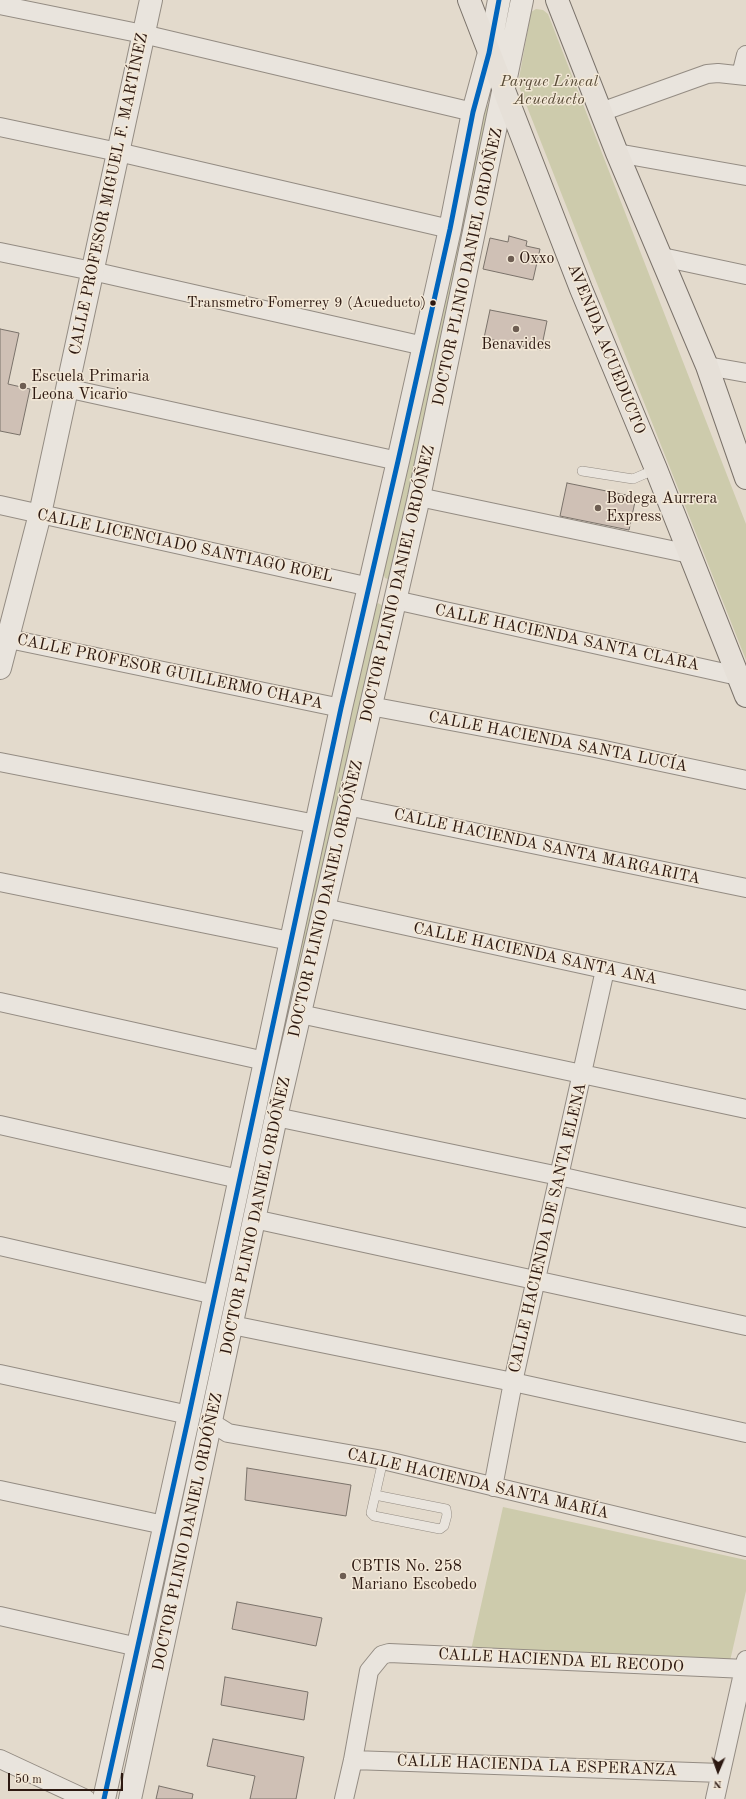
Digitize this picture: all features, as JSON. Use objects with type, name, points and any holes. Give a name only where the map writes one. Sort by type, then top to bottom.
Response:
[{"type":"main road","name":"AVENIDA ACUEDUCTO","points":[[468,0],[581,289],[656,470],[746,696]]},
{"type":"main road","points":[[557,0],[600,112],[707,366],[746,477]]},
{"type":"street","name":"CALLE PROFESOR MIGUEL F. MARTÍNEZ","points":[[0,668],[3,638],[40,514],[151,0]]},
{"type":"street","name":"DOCTOR PLINIO DANIEL ORDÓÑEZ","points":[[104,1799],[189,1415],[341,708],[370,587],[450,229],[473,112],[489,53],[500,0]]},
{"type":"street","name":"DOCTOR PLINIO DANIEL ORDÓÑEZ","points":[[130,1799],[212,1423],[276,1117],[419,497],[522,0]]},
{"type":"street","points":[[0,5],[143,34],[473,112]]},
{"type":"street","points":[[600,112],[707,74],[718,73],[744,76],[746,55]]},
{"type":"street","points":[[0,127],[118,152],[450,229]]},
{"type":"street","points":[[617,153],[746,176]]},
{"type":"street","points":[[0,252],[92,271],[424,346]]},
{"type":"street","points":[[662,257],[746,275]]},
{"type":"street","points":[[707,366],[746,373]]},
{"type":"street","points":[[66,388],[398,461]]},
{"type":"street","points":[[419,497],[690,554]]},
{"type":"street","name":"CALLE LICENCIADO SANTIAGO ROEL","points":[[0,505],[370,587]]},
{"type":"street","points":[[370,587],[395,600]]},
{"type":"street","name":"CALLE HACIENDA SANTA CLARA","points":[[395,600],[738,676]]},
{"type":"street","name":"CALLE PROFESOR GUILLERMO CHAPA","points":[[3,638],[341,708]]},
{"type":"street","name":"CALLE HACIENDA SANTA LUCÍA","points":[[370,706],[595,748],[746,780]]},
{"type":"street","points":[[0,762],[316,824]]},
{"type":"street","name":"CALLE HACIENDA SANTA MARGARITA","points":[[347,806],[746,888]]},
{"type":"street","points":[[0,882],[290,942]]},
{"type":"street","name":"CALLE HACIENDA SANTA ANA","points":[[324,908],[746,1000]]},
{"type":"street","name":"CALLE HACIENDA DE SANTA ELENA","points":[[493,1487],[513,1382],[558,1176],[583,1074],[606,970]]},
{"type":"street","points":[[0,1002],[265,1061]]},
{"type":"street","points":[[300,1014],[746,1109]]},
{"type":"street","points":[[276,1117],[558,1176],[746,1218]]},
{"type":"street","points":[[0,1124],[239,1179]]},
{"type":"street","points":[[254,1219],[746,1326]]},
{"type":"street","points":[[0,1246],[215,1295]]},
{"type":"street","points":[[232,1325],[513,1382],[746,1433]]},
{"type":"street","points":[[0,1374],[189,1415],[212,1423]]},
{"type":"street","name":"CALLE HACIENDA SANTA MARÍA","points":[[212,1423],[228,1433],[382,1460],[746,1547]]},
{"type":"street","points":[[0,1490],[164,1525]]},
{"type":"street","points":[[0,1616],[138,1646]]},
{"type":"street","name":"CALLE HACIENDA EL RECODO","points":[[353,1760],[369,1671],[378,1658],[389,1653],[745,1666]]},
{"type":"street","points":[[715,1799],[745,1666]]},
{"type":"street","points":[[0,1759],[86,1799]]},
{"type":"street","points":[[344,1799],[353,1760]]},
{"type":"street","name":"CALLE HACIENDA LA ESPERANZA","points":[[353,1760],[721,1773]]},
{"type":"lane","points":[[582,471],[633,479],[656,470]]},
{"type":"lane","points":[[375,1495],[446,1509],[447,1515],[444,1526],[440,1529],[374,1516],[371,1513],[382,1460]]},
{"type":"green space","name":"Parque Lineal Acueducto","points":[[536,9],[543,10],[548,14],[746,524],[746,660],[518,84],[531,12]]},
{"type":"green space","points":[[492,103],[392,576],[388,579],[385,578],[383,573],[486,106]]},
{"type":"green space","points":[[378,603],[383,606],[202,1415],[198,1412],[375,606]]},
{"type":"green space","points":[[503,1507],[746,1560],[746,1591],[730,1661],[471,1650]]},
{"type":"building","name":"Oxxo","points":[[509,236],[527,241],[526,246],[540,249],[533,280],[483,269],[490,238],[508,242]]},
{"type":"building","name":"Benavides","points":[[490,310],[547,321],[541,350],[484,338]]},
{"type":"building","points":[[0,329],[19,333],[8,384],[30,389],[20,435],[0,431]]},
{"type":"building","name":"Bodega Aurrera Express","points":[[567,483],[636,497],[629,530],[560,516]]},
{"type":"building","points":[[247,1468],[351,1485],[346,1516],[245,1500]]},
{"type":"building","points":[[237,1602],[322,1618],[316,1646],[232,1629]]},
{"type":"building","points":[[225,1677],[308,1692],[304,1720],[221,1705]]},
{"type":"building","points":[[213,1739],[304,1757],[296,1799],[250,1799],[255,1776],[207,1766]]},
{"type":"building","points":[[159,1786],[193,1794],[192,1799],[156,1799]]},
{"type":"transit line","points":[[104,1799],[189,1415],[341,708],[450,229],[473,112],[489,53],[499,0]]},
{"type":"place","name":"Oxxo","points":[[511,259]]},
{"type":"place","name":"Transmetro Fomerrey 9 (Acueducto)","points":[[433,303]]},
{"type":"place","name":"Benavides","points":[[516,329]]},
{"type":"place","name":"Escuela Primaria Leona Vicario","points":[[23,386]]},
{"type":"place","name":"Bodega Aurrera Express","points":[[598,508]]},
{"type":"place","name":"CBTIS No. 258 Mariano Escobedo","points":[[343,1576]]}]
